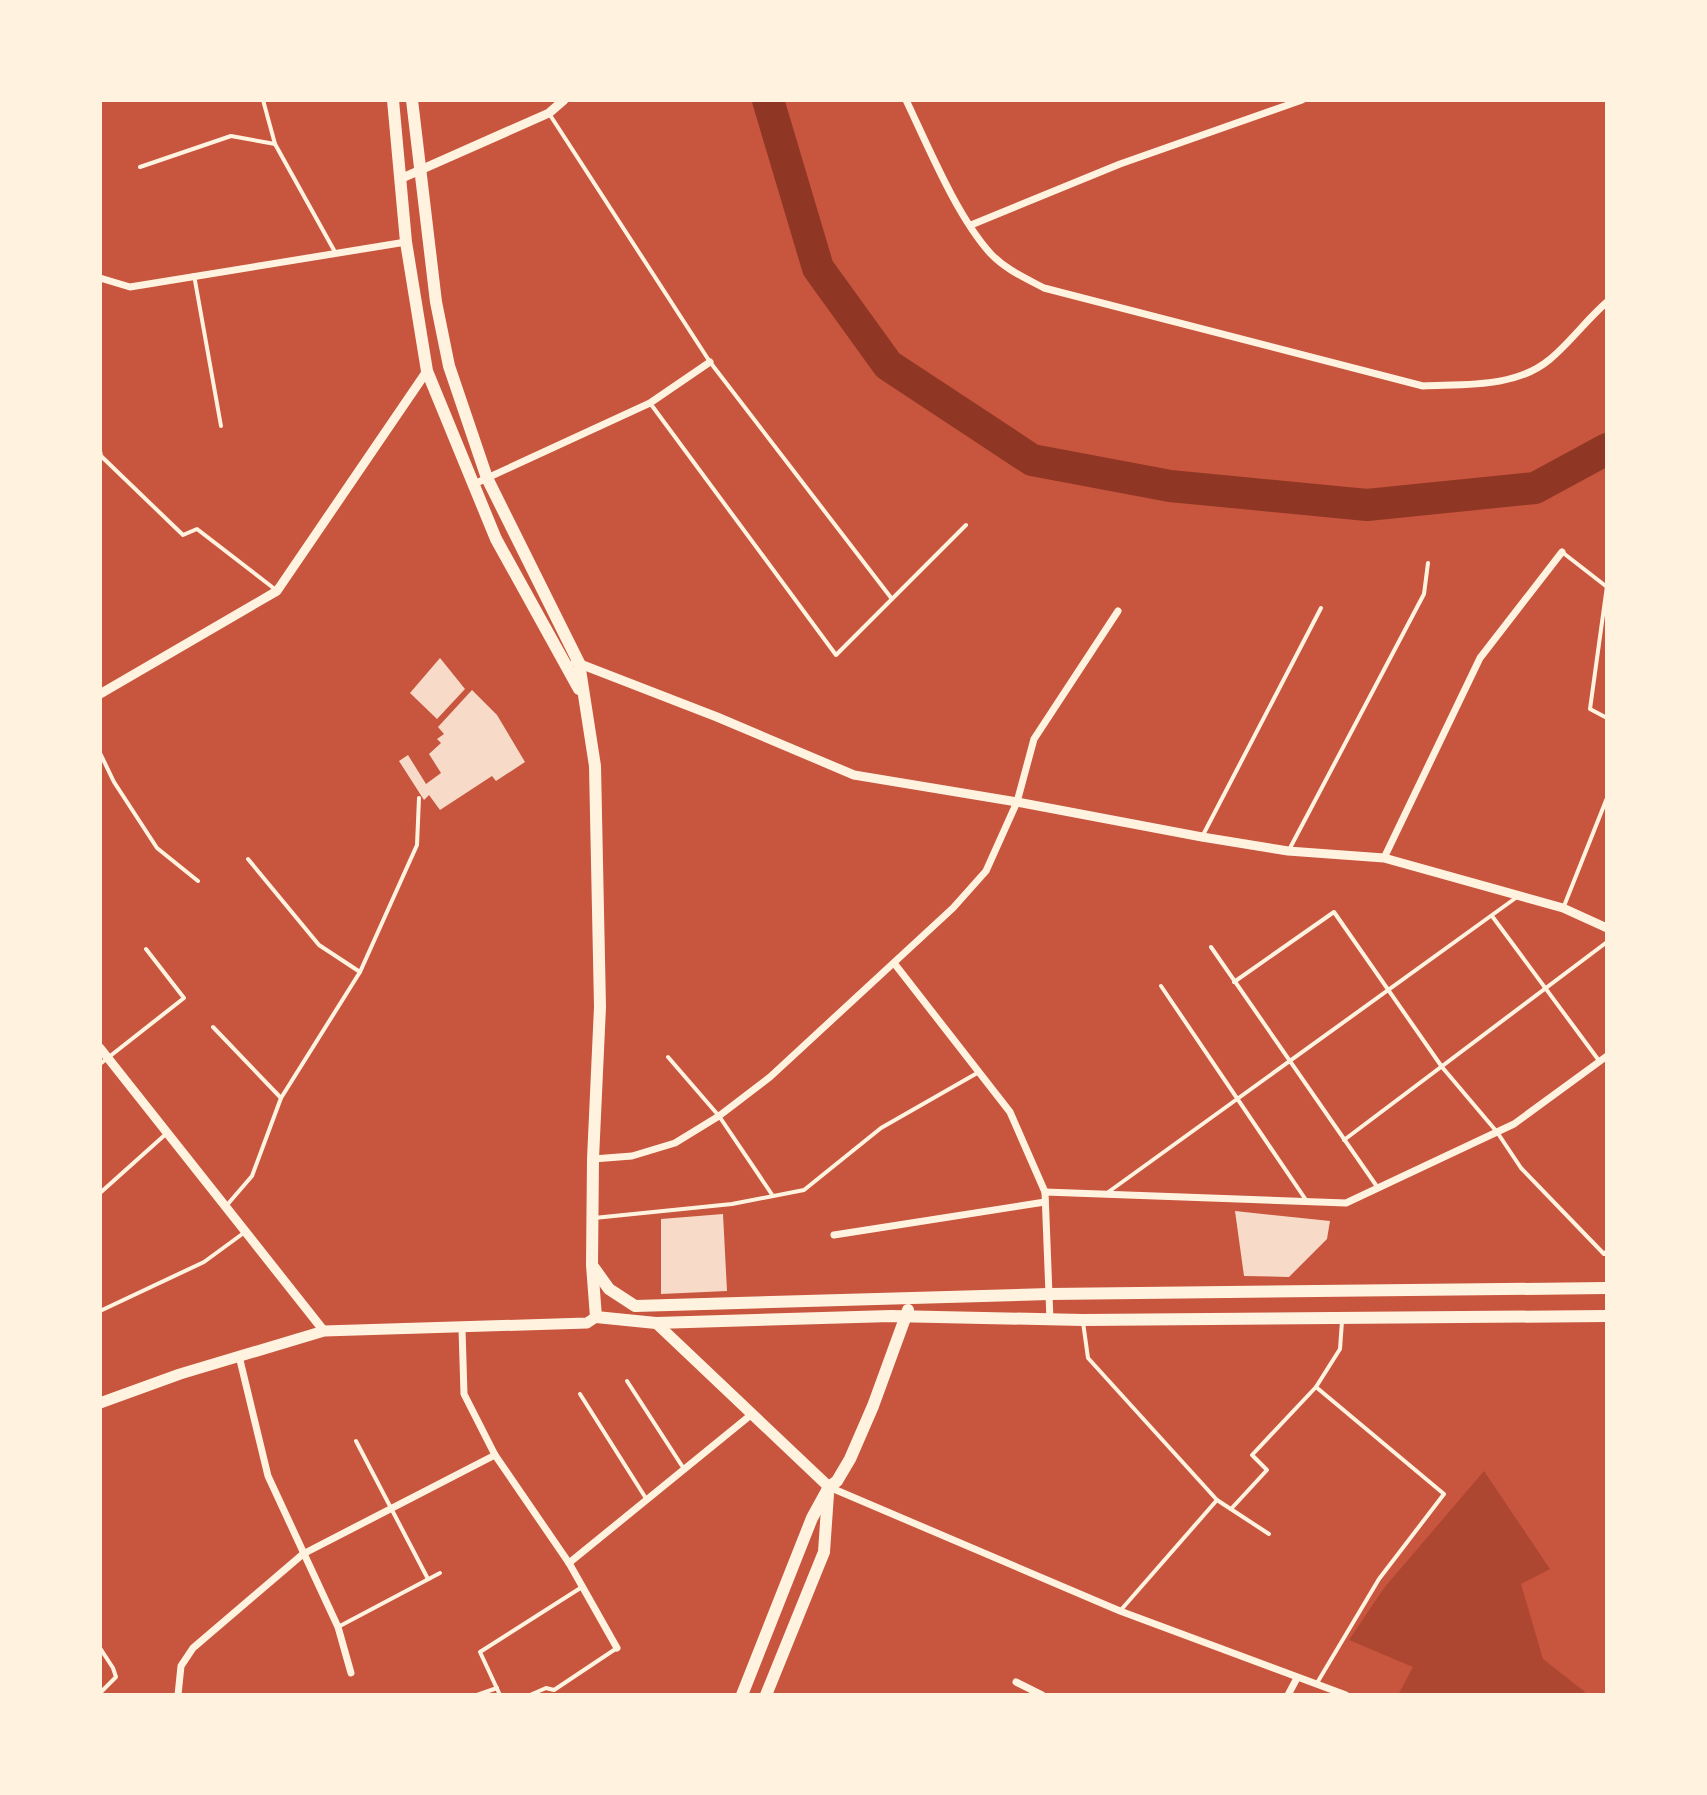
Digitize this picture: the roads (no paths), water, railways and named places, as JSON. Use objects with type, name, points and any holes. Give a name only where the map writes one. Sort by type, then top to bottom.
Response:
[{"type":"main road","points":[[393,100],[406,242],[427,371],[496,539],[582,695]]},
{"type":"main road","points":[[412,100],[436,302],[449,366],[487,478],[579,663],[595,766],[600,1007],[593,1159],[592,1265],[596,1317]]},
{"type":"main road","points":[[592,1265],[609,1289],[635,1306],[1049,1294],[1607,1288]]},
{"type":"main road","points":[[742,1695],[812,1518],[829,1487],[837,1481],[850,1459],[873,1406],[912,1299]]},
{"type":"main road","points":[[100,1403],[180,1374],[324,1331],[587,1323],[596,1317],[656,1323],[905,1317],[1083,1320],[1607,1316]]},
{"type":"main road","points":[[656,1323],[829,1487]]},
{"type":"main road","points":[[766,1695],[824,1552],[829,1487]]},
{"type":"street","points":[[400,179],[549,113],[564,100]]},
{"type":"street","points":[[906,100],[939,170],[991,254],[1012,272],[1044,288],[1423,386],[1486,383],[1525,375],[1550,359],[1586,319],[1607,302]]},
{"type":"street","points":[[971,225],[1120,164],[1302,100]]},
{"type":"street","points":[[100,278],[130,287],[406,242]]},
{"type":"street","points":[[472,485],[650,403],[710,362]]},
{"type":"street","points":[[100,694],[277,591],[427,371]]},
{"type":"street","points":[[1384,858],[1480,658],[1562,552]]},
{"type":"street","points":[[593,1159],[632,1156],[675,1143],[719,1116],[770,1077],[953,908],[986,871],[1017,802],[1034,739],[1118,611]]},
{"type":"street","points":[[560,656],[854,775],[1288,851],[1384,858],[1563,908],[1607,928]]},
{"type":"street","points":[[894,963],[1010,1112],[1045,1192],[1050,1320]]},
{"type":"street","points":[[100,1048],[104,1061],[167,1133],[324,1331]]},
{"type":"street","points":[[1045,1192],[1346,1203],[1514,1124],[1603,1059]]},
{"type":"street","points":[[834,1235],[1045,1202]]},
{"type":"street","points":[[462,1329],[464,1394],[495,1455],[569,1563],[617,1648]]},
{"type":"street","points":[[239,1356],[268,1476],[338,1627],[351,1673]]},
{"type":"street","points":[[569,1563],[752,1414]]},
{"type":"street","points":[[178,1695],[181,1666],[193,1648],[303,1554],[495,1455]]},
{"type":"street","points":[[829,1487],[1120,1611],[1346,1695]]},
{"type":"street","points":[[1288,1695],[1297,1678]]},
{"type":"street","points":[[1016,1682],[1042,1695]]},
{"type":"lane","points":[[263,100],[275,144],[336,255]]},
{"type":"lane","points":[[549,113],[710,362],[892,599]]},
{"type":"lane","points":[[140,167],[231,136],[275,144]]},
{"type":"lane","points":[[194,275],[221,426]]},
{"type":"lane","points":[[650,403],[836,655],[966,525]]},
{"type":"lane","points":[[100,451],[101,456],[183,535],[197,529],[277,591]]},
{"type":"lane","points":[[1562,552],[1607,586],[1590,709],[1607,718]]},
{"type":"lane","points":[[1288,851],[1424,594],[1428,563]]},
{"type":"lane","points":[[1202,837],[1321,608]]},
{"type":"lane","points":[[100,753],[114,782],[157,848],[198,881]]},
{"type":"lane","points":[[225,1207],[252,1176],[281,1098],[360,972],[417,845],[419,798]]},
{"type":"lane","points":[[1563,908],[1607,798]]},
{"type":"lane","points":[[248,859],[319,945],[360,972]]},
{"type":"lane","points":[[1105,1194],[1517,897]]},
{"type":"lane","points":[[1234,982],[1334,912],[1442,1067],[1497,1132],[1521,1168],[1604,1254],[1607,1251]]},
{"type":"lane","points":[[1492,915],[1603,1059]]},
{"type":"lane","points":[[1344,1140],[1607,942]]},
{"type":"lane","points":[[1211,947],[1378,1188]]},
{"type":"lane","points":[[104,1061],[184,998],[146,949]]},
{"type":"lane","points":[[1161,986],[1307,1202]]},
{"type":"lane","points":[[213,1027],[281,1098]]},
{"type":"lane","points":[[668,1057],[719,1116],[773,1196]]},
{"type":"lane","points":[[593,1218],[732,1204],[804,1190],[881,1128],[981,1071]]},
{"type":"lane","points":[[100,1193],[167,1133]]},
{"type":"lane","points":[[100,1311],[204,1262],[245,1232]]},
{"type":"lane","points":[[1231,1509],[1267,1470],[1252,1455],[1316,1387],[1340,1349],[1342,1319]]},
{"type":"lane","points":[[1083,1320],[1088,1358],[1217,1500],[1269,1534]]},
{"type":"lane","points":[[627,1381],[684,1469]]},
{"type":"lane","points":[[1316,1387],[1444,1494],[1379,1579],[1316,1685]]},
{"type":"lane","points":[[580,1394],[647,1500]]},
{"type":"lane","points":[[356,1441],[428,1579]]},
{"type":"lane","points":[[1120,1611],[1217,1500]]},
{"type":"lane","points":[[338,1627],[440,1573]]},
{"type":"lane","points":[[500,1695],[480,1652],[582,1587]]},
{"type":"lane","points":[[100,1648],[116,1677],[100,1693]]},
{"type":"lane","points":[[530,1695],[546,1688],[554,1690],[617,1648]]},
{"type":"lane","points":[[477,1695],[497,1688]]},
{"type":"waterway","points":[[768,100],[818,268],[888,365],[1032,460],[1170,486],[1367,505],[1535,488],[1607,449]]}]
